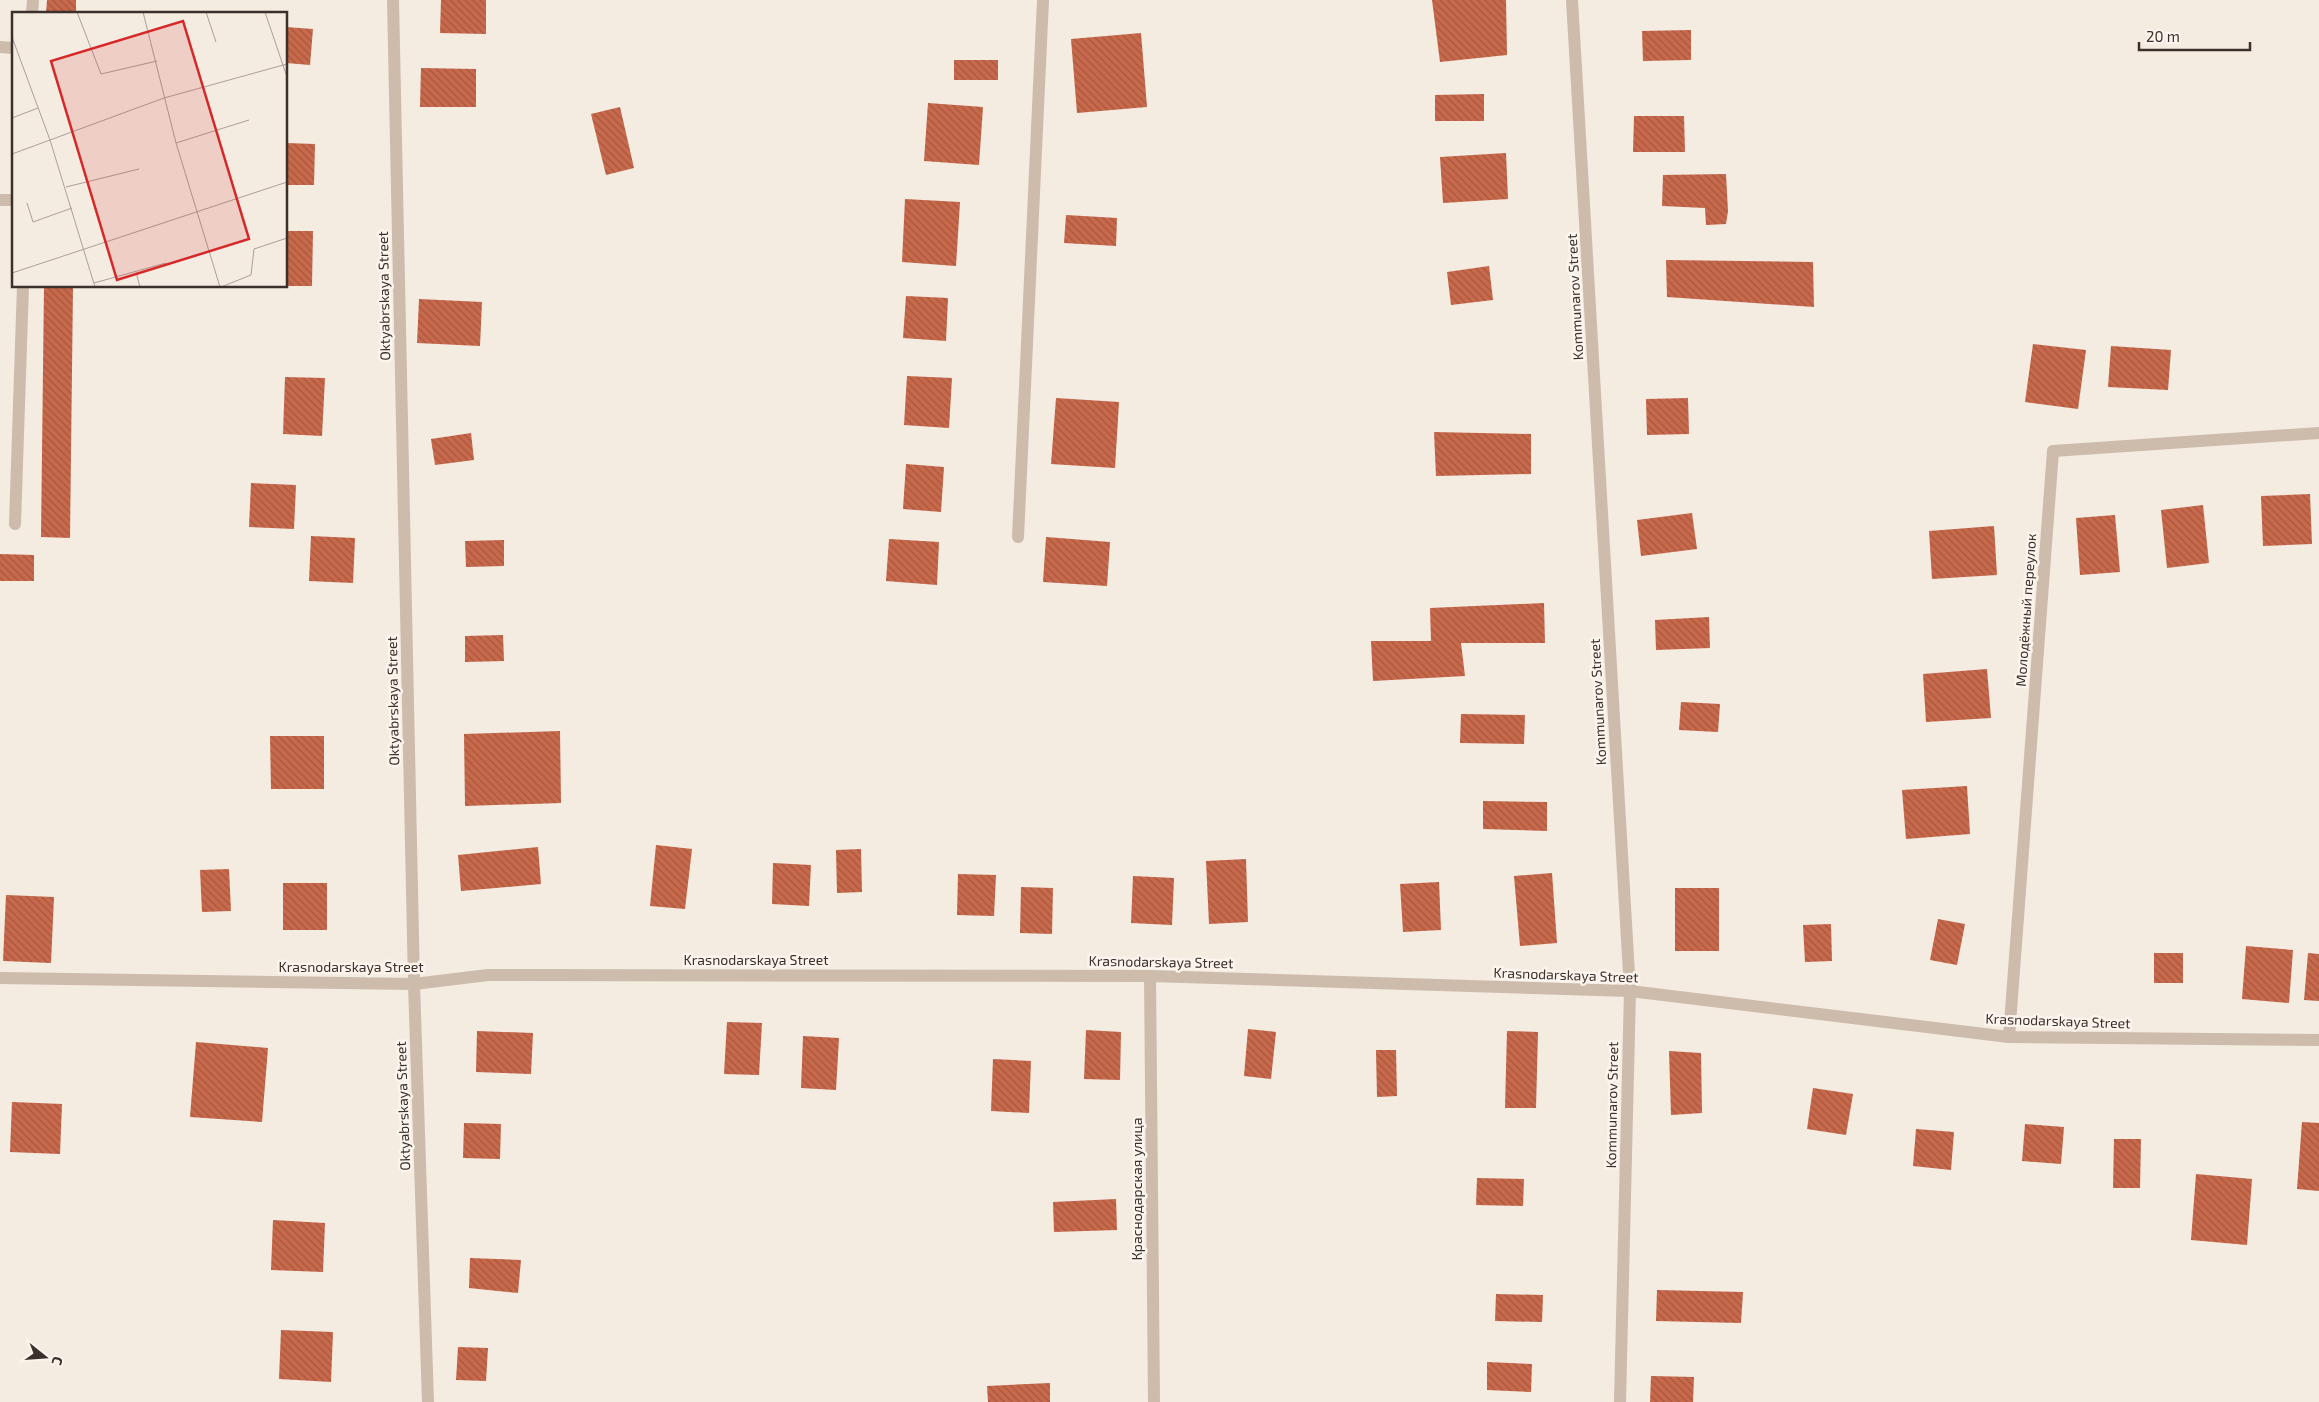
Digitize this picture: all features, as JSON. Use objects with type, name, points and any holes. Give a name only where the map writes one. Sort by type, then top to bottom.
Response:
[{"type":"street","name":"Oktyabrskaya Street","points":[[393,0],[414,984],[428,1402]]},
{"type":"street","points":[[1018,537],[1043,0]]},
{"type":"street","name":"Kommunarov Street","points":[[1572,0],[1630,991],[1620,1402]]},
{"type":"street","points":[[15,524],[23,288]]},
{"type":"street","name":"Молодёжный переулок","points":[[2009,1037],[2053,452],[2319,433]]},
{"type":"street","name":"Krasnodarskaya Street","points":[[0,978],[414,984],[488,975],[1150,976],[1630,991],[2009,1037],[2319,1040]]},
{"type":"street","name":"Краснодарская улица","points":[[1150,976],[1154,1402]]},
{"type":"building","points":[[47,0],[76,0],[76,12],[46,12]]},
{"type":"building","points":[[441,0],[486,0],[486,34],[440,33]]},
{"type":"building","points":[[1432,0],[1506,0],[1507,55],[1440,62]]},
{"type":"building","points":[[288,27],[313,29],[310,65],[288,63]]},
{"type":"building","points":[[1691,30],[1691,60],[1643,61],[1642,31]]},
{"type":"building","points":[[1141,33],[1147,107],[1077,113],[1071,39]]},
{"type":"building","points":[[954,60],[998,60],[998,80],[954,80]]},
{"type":"building","points":[[421,68],[476,69],[476,107],[420,107]]},
{"type":"building","points":[[1484,94],[1484,121],[1435,121],[1435,95]]},
{"type":"building","points":[[928,103],[983,107],[979,165],[924,161]]},
{"type":"building","points":[[620,107],[634,168],[606,175],[591,114]]},
{"type":"building","points":[[1634,116],[1684,116],[1685,152],[1633,152]]},
{"type":"building","points":[[288,143],[315,144],[314,185],[288,185]]},
{"type":"building","points":[[1506,153],[1508,199],[1443,203],[1440,157]]},
{"type":"building","points":[[1726,174],[1728,211],[1726,224],[1706,225],[1705,208],[1662,206],[1663,175]]},
{"type":"building","points":[[905,199],[960,202],[956,266],[902,262]]},
{"type":"building","points":[[1066,215],[1117,218],[1116,246],[1064,243]]},
{"type":"building","points":[[288,231],[313,231],[312,286],[288,286]]},
{"type":"building","points":[[1666,260],[1813,262],[1814,307],[1667,297]]},
{"type":"building","points":[[1489,266],[1493,300],[1451,305],[1447,272]]},
{"type":"building","points":[[44,288],[73,288],[70,538],[41,537]]},
{"type":"building","points":[[906,296],[948,298],[946,341],[903,338]]},
{"type":"building","points":[[419,299],[482,302],[480,346],[417,343]]},
{"type":"building","points":[[2033,344],[2086,350],[2078,409],[2025,402]]},
{"type":"building","points":[[2111,346],[2171,350],[2168,390],[2108,387]]},
{"type":"building","points":[[907,376],[952,378],[949,428],[904,425]]},
{"type":"building","points":[[285,377],[325,378],[322,436],[283,434]]},
{"type":"building","points":[[1056,398],[1119,402],[1115,468],[1051,464]]},
{"type":"building","points":[[1688,398],[1689,434],[1647,435],[1646,399]]},
{"type":"building","points":[[1434,432],[1531,434],[1531,474],[1436,476]]},
{"type":"building","points":[[471,433],[474,460],[435,465],[431,439]]},
{"type":"building","points":[[906,464],[944,467],[941,512],[903,509]]},
{"type":"building","points":[[251,483],[296,485],[294,529],[249,527]]},
{"type":"building","points":[[2310,494],[2312,544],[2263,546],[2261,496]]},
{"type":"building","points":[[2203,505],[2209,563],[2167,568],[2161,510]]},
{"type":"building","points":[[1692,513],[1697,549],[1641,556],[1637,520]]},
{"type":"building","points":[[2115,515],[2120,572],[2080,575],[2076,518]]},
{"type":"building","points":[[1994,526],[1997,575],[1932,579],[1929,531]]},
{"type":"building","points":[[311,536],[355,538],[353,583],[309,581]]},
{"type":"building","points":[[1046,537],[1110,542],[1107,586],[1043,582]]},
{"type":"building","points":[[889,539],[939,542],[937,585],[886,581]]},
{"type":"building","points":[[504,540],[504,566],[466,567],[465,541]]},
{"type":"building","points":[[0,554],[34,555],[34,581],[0,581]]},
{"type":"building","points":[[1544,603],[1545,643],[1461,643],[1465,676],[1373,681],[1371,641],[1431,641],[1430,608]]},
{"type":"building","points":[[1709,617],[1710,648],[1656,650],[1655,620]]},
{"type":"building","points":[[503,635],[504,661],[465,662],[465,636]]},
{"type":"building","points":[[1987,669],[1991,718],[1926,722],[1923,674]]},
{"type":"building","points":[[1681,702],[1720,704],[1718,732],[1679,730]]},
{"type":"building","points":[[1461,714],[1525,715],[1524,744],[1460,743]]},
{"type":"building","points":[[560,731],[561,803],[465,806],[464,734]]},
{"type":"building","points":[[270,736],[324,736],[324,789],[271,789]]},
{"type":"building","points":[[1967,786],[1970,834],[1906,839],[1902,790]]},
{"type":"building","points":[[1483,801],[1547,802],[1547,831],[1483,829]]},
{"type":"building","points":[[656,845],[692,849],[685,909],[650,906]]},
{"type":"building","points":[[538,847],[541,884],[461,891],[458,855]]},
{"type":"building","points":[[861,849],[862,892],[837,893],[836,850]]},
{"type":"building","points":[[1246,859],[1248,922],[1209,924],[1206,861]]},
{"type":"building","points":[[773,863],[811,865],[809,906],[772,904]]},
{"type":"building","points":[[229,869],[231,911],[202,912],[200,870]]},
{"type":"building","points":[[1552,873],[1557,943],[1520,946],[1514,876]]},
{"type":"building","points":[[958,874],[996,875],[994,916],[957,915]]},
{"type":"building","points":[[1133,876],[1174,878],[1172,925],[1131,923]]},
{"type":"building","points":[[1439,882],[1441,930],[1403,932],[1400,884]]},
{"type":"building","points":[[283,883],[327,883],[327,930],[283,930]]},
{"type":"building","points":[[1021,887],[1053,888],[1052,934],[1020,933]]},
{"type":"building","points":[[1675,888],[1719,888],[1719,951],[1675,951]]},
{"type":"building","points":[[6,895],[54,897],[51,963],[3,961]]},
{"type":"building","points":[[1938,919],[1965,924],[1957,965],[1930,960]]},
{"type":"building","points":[[1831,924],[1832,961],[1805,962],[1803,925]]},
{"type":"building","points":[[2246,946],[2293,950],[2289,1003],[2242,999]]},
{"type":"building","points":[[2154,953],[2183,953],[2183,983],[2154,983]]},
{"type":"building","points":[[2308,953],[2319,954],[2319,1001],[2304,1000]]},
{"type":"building","points":[[727,1022],[762,1023],[759,1075],[724,1074]]},
{"type":"building","points":[[1248,1029],[1276,1032],[1271,1079],[1244,1076]]},
{"type":"building","points":[[1086,1030],[1121,1032],[1120,1080],[1084,1079]]},
{"type":"building","points":[[477,1031],[533,1033],[531,1074],[476,1072]]},
{"type":"building","points":[[1507,1031],[1538,1032],[1536,1108],[1505,1108]]},
{"type":"building","points":[[803,1036],[839,1038],[836,1090],[801,1088]]},
{"type":"building","points":[[196,1042],[268,1048],[262,1122],[190,1117]]},
{"type":"building","points":[[1376,1050],[1396,1050],[1397,1096],[1377,1097]]},
{"type":"building","points":[[1669,1051],[1701,1053],[1702,1113],[1671,1115]]},
{"type":"building","points":[[993,1059],[1031,1061],[1029,1113],[991,1111]]},
{"type":"building","points":[[1813,1088],[1853,1094],[1846,1135],[1807,1129]]},
{"type":"building","points":[[12,1102],[62,1104],[60,1154],[10,1152]]},
{"type":"building","points":[[2302,1122],[2319,1123],[2319,1191],[2297,1189]]},
{"type":"building","points":[[464,1123],[501,1124],[500,1159],[463,1158]]},
{"type":"building","points":[[2025,1124],[2064,1127],[2061,1164],[2022,1161]]},
{"type":"building","points":[[1916,1129],[1954,1132],[1951,1170],[1913,1166]]},
{"type":"building","points":[[2114,1139],[2141,1139],[2140,1188],[2113,1188]]},
{"type":"building","points":[[2196,1174],[2252,1179],[2247,1245],[2191,1240]]},
{"type":"building","points":[[1477,1178],[1524,1179],[1523,1206],[1476,1205]]},
{"type":"building","points":[[1116,1199],[1117,1230],[1054,1232],[1053,1202]]},
{"type":"building","points":[[273,1220],[325,1223],[323,1272],[271,1270]]},
{"type":"building","points":[[470,1258],[521,1260],[518,1293],[469,1288]]},
{"type":"building","points":[[1657,1290],[1743,1292],[1741,1323],[1656,1321]]},
{"type":"building","points":[[1496,1294],[1543,1295],[1542,1322],[1495,1321]]},
{"type":"building","points":[[281,1330],[333,1332],[331,1382],[279,1379]]},
{"type":"building","points":[[458,1347],[488,1348],[486,1381],[456,1380]]},
{"type":"building","points":[[1487,1362],[1532,1364],[1531,1392],[1487,1390]]},
{"type":"building","points":[[1651,1376],[1694,1377],[1693,1402],[1650,1402]]},
{"type":"building","points":[[1050,1383],[1050,1402],[988,1402],[987,1386]]}]
